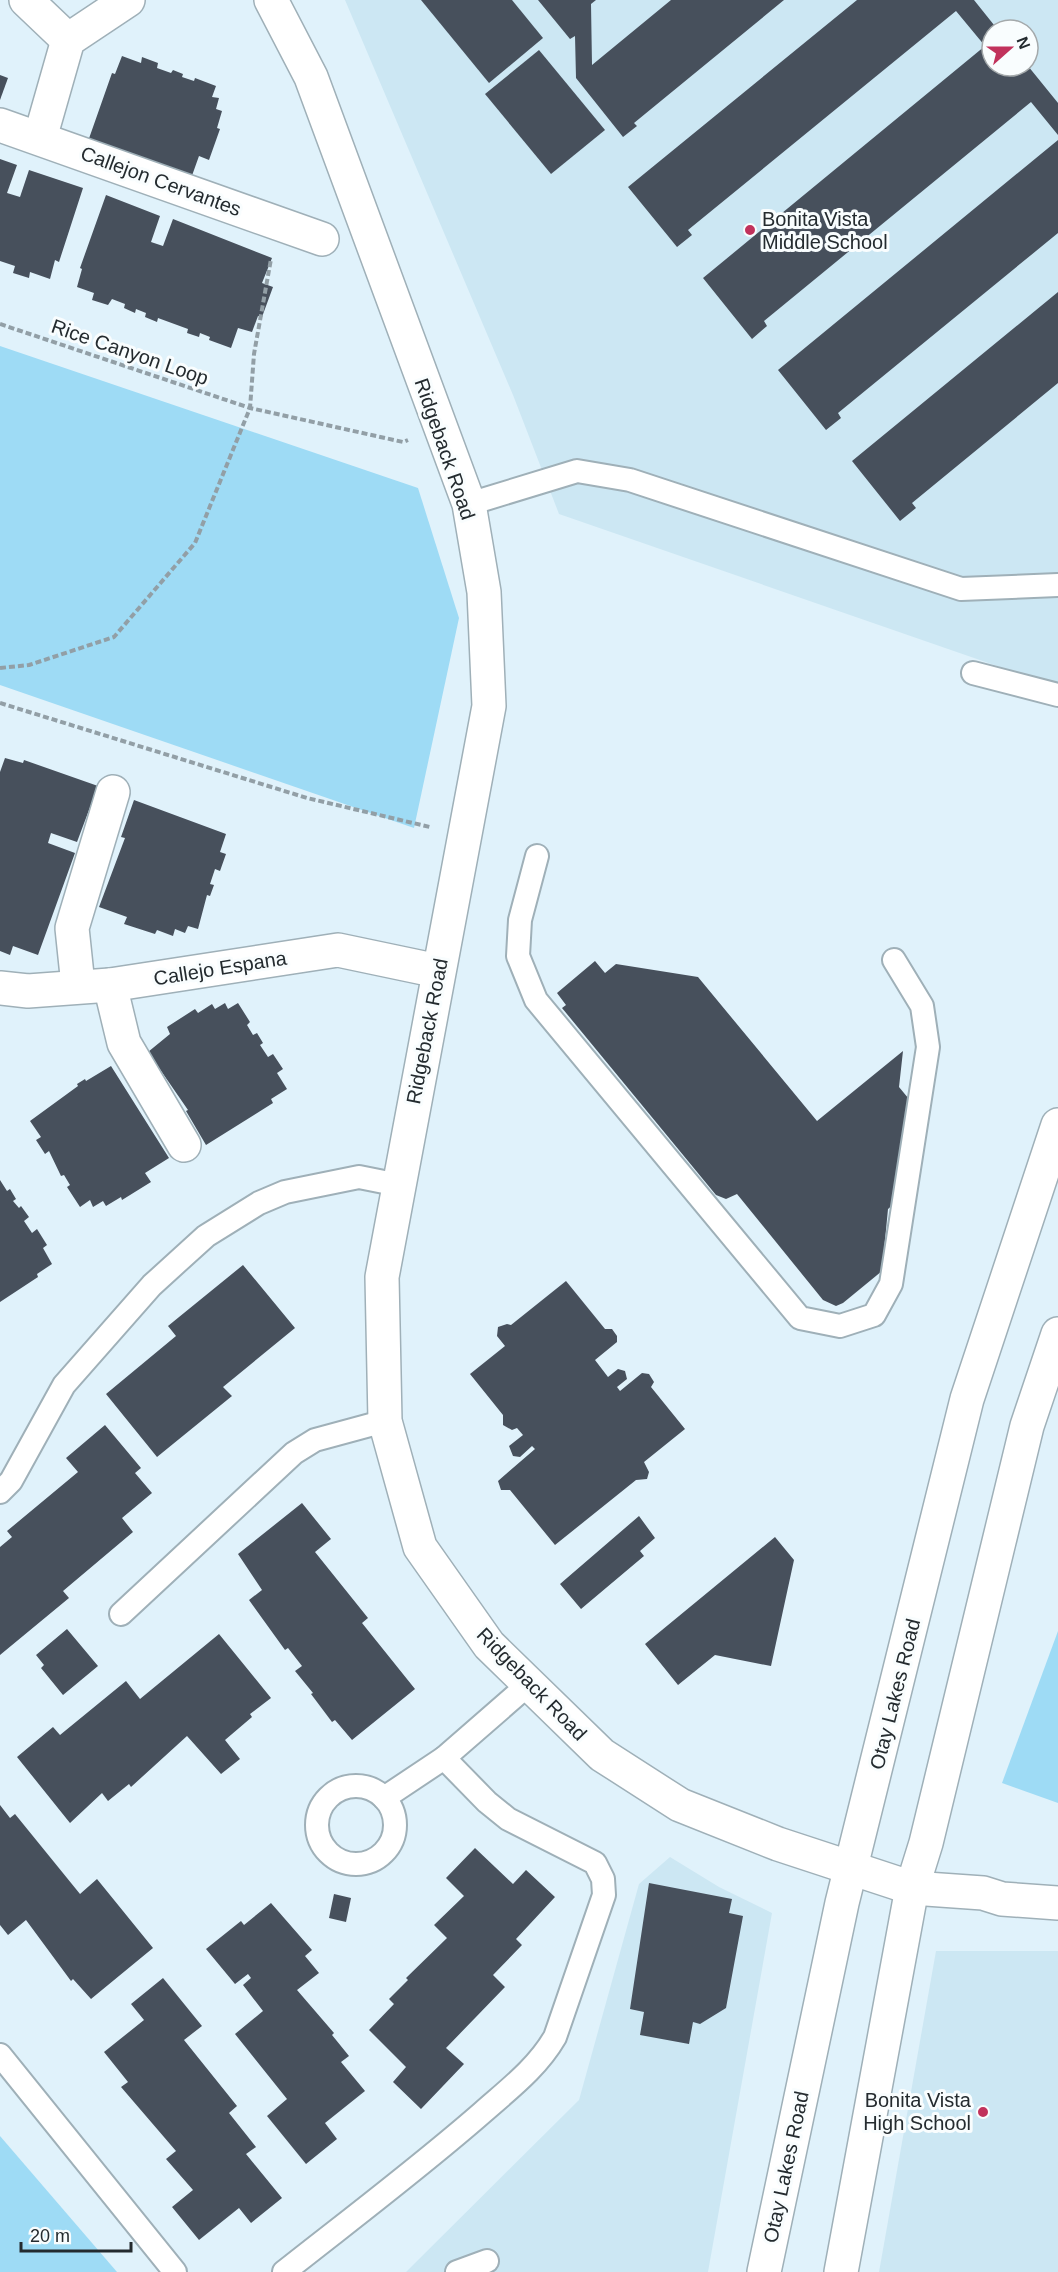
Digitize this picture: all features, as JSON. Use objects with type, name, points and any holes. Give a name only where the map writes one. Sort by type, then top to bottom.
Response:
[{"type":"street","points":[[26,0],[68,39]]},
{"type":"street","points":[[40,138],[68,39],[128,0]]},
{"type":"street","name":"Ridgeback Road","points":[[271,0],[311,77],[469,504],[484,592],[489,706],[382,1276],[385,1421],[420,1547],[489,1645],[602,1755],[680,1805],[778,1844],[912,1888],[983,1893],[1002,1899],[1058,1903]]},
{"type":"street","name":"Callejon Cervantes","points":[[0,125],[322,239]]},
{"type":"street","points":[[113,792],[72,928],[94,985],[124,1043],[184,1145]]},
{"type":"street","name":"Callejo Espana","points":[[0,987],[28,991],[94,985],[338,950],[438,971]]},
{"type":"street","name":"Otay Lakes Road","points":[[764,2272],[851,1868],[967,1399],[1058,1125]]},
{"type":"street","points":[[841,2272],[912,1888],[926,1843],[1027,1426],[1058,1334]]},
{"type":"lane","points":[[469,504],[578,471],[630,480],[961,590],[1058,585]]},
{"type":"lane","points":[[973,674],[1058,695]]},
{"type":"lane","points":[[537,856],[520,920],[518,956],[536,1000],[800,1318],[840,1326],[874,1315],[891,1284],[928,1047],[922,1005],[894,960]]},
{"type":"lane","points":[[0,1492],[11,1481],[63,1385],[152,1284],[206,1236],[259,1203],[285,1192],[359,1177],[399,1185]]},
{"type":"lane","points":[[121,1614],[294,1453],[315,1440],[385,1421]]},
{"type":"lane","points":[[384,1798],[444,1758],[529,1684]]},
{"type":"lane","points":[[284,2272],[448,2142],[543,2057],[555,2037],[604,1895],[603,1879],[595,1863],[508,1819],[487,1802],[444,1758]]},
{"type":"lane","points":[[0,2055],[175,2272]]},
{"type":"lane","points":[[457,2272],[487,2261]]},
{"type":"path","points":[[0,668],[29,665],[114,637],[195,543],[250,408],[254,354],[280,224]]},
{"type":"path","name":"Rice Canyon Loop","points":[[0,324],[250,408],[403,442],[439,427]]},
{"type":"path","points":[[0,704],[307,798],[465,836]]},
{"type":"shaded area","name":"Bonita Vista Middle School","points":[[345,0],[1058,0],[1058,687],[559,514],[513,395]]},
{"type":"shaded area","points":[[0,346],[418,488],[459,618],[414,828],[0,685]]},
{"type":"shaded area","points":[[1058,1631],[1058,1803],[1002,1783]]},
{"type":"shaded area","points":[[670,1857],[719,1887],[772,1913],[708,2272],[406,2272],[579,2100],[639,1884]]},
{"type":"shaded area","name":"Bonita Vista High School","points":[[936,1951],[1058,1951],[1058,2272],[879,2272]]},
{"type":"shaded area","points":[[0,2136],[117,2272],[0,2272]]},
{"type":"building","points":[[421,0],[512,0],[543,38],[489,83]]},
{"type":"building","points":[[538,0],[596,0],[591,4],[592,65],[671,0],[784,0],[634,123],[637,126],[623,137],[576,78],[575,36],[570,39]]},
{"type":"building","points":[[857,0],[974,0],[988,18],[980,18],[980,40],[956,11],[688,230],[692,235],[677,247],[628,187]]},
{"type":"building","points":[[539,50],[605,130],[551,174],[485,94]]},
{"type":"building","points":[[980,50],[980,78],[1038,78],[1058,103],[1058,135],[1031,102],[764,321],[767,326],[752,339],[703,278]]},
{"type":"building","points":[[122,56],[141,63],[142,57],[158,63],[157,68],[171,73],[173,70],[183,74],[182,77],[194,81],[195,78],[216,86],[212,97],[219,98],[216,109],[222,111],[217,128],[220,129],[209,160],[199,156],[189,184],[86,147],[112,73],[115,74]]},
{"type":"building","points":[[0,75],[8,78],[0,100]]},
{"type":"building","points":[[1058,140],[1058,233],[838,413],[841,418],[826,430],[778,370]]},
{"type":"building","points":[[0,159],[17,165],[7,193],[20,197],[29,170],[83,188],[59,262],[55,260],[50,279],[30,272],[29,278],[13,273],[15,266],[0,261]]},
{"type":"building","points":[[106,195],[160,216],[151,242],[163,246],[173,219],[272,258],[262,283],[273,287],[262,317],[258,316],[252,332],[238,328],[231,348],[209,340],[210,337],[200,333],[199,337],[187,333],[188,329],[158,318],[157,322],[145,317],[146,313],[136,309],[135,313],[124,308],[125,304],[112,299],[108,305],[92,300],[94,293],[77,287],[82,269],[80,268]]},
{"type":"building","points":[[1058,292],[1058,383],[912,503],[916,508],[900,521],[852,461]]},
{"type":"building","points":[[5,758],[23,763],[24,760],[98,786],[77,842],[51,833],[48,843],[75,853],[38,955],[13,946],[10,955],[0,951],[0,772]]},
{"type":"building","points":[[134,800],[226,834],[220,852],[226,854],[220,871],[215,869],[210,884],[214,885],[210,896],[207,895],[198,929],[188,926],[185,933],[175,929],[173,936],[157,930],[155,934],[124,924],[127,917],[99,907],[125,838],[121,837]]},
{"type":"building","points":[[595,961],[605,973],[616,964],[698,977],[817,1121],[903,1051],[899,1087],[923,1116],[917,1185],[888,1209],[882,1271],[843,1303],[836,1306],[823,1300],[737,1194],[726,1199],[716,1195],[562,1008],[566,1005],[557,993]]},
{"type":"building","points":[[225,1003],[228,1009],[238,1003],[250,1022],[247,1025],[253,1035],[257,1033],[263,1043],[260,1045],[268,1057],[273,1054],[283,1069],[277,1073],[287,1089],[271,1099],[273,1103],[206,1145],[186,1111],[188,1110],[148,1052],[170,1034],[167,1027],[195,1009],[198,1013],[212,1004],[215,1009]]},
{"type":"building","points":[[111,1066],[169,1158],[145,1173],[151,1182],[122,1200],[121,1197],[106,1206],[103,1201],[93,1207],[90,1200],[80,1207],[67,1187],[70,1185],[64,1175],[61,1176],[49,1151],[45,1154],[36,1140],[41,1137],[30,1121],[78,1086],[77,1084]]},
{"type":"building","points":[[0,1180],[7,1191],[10,1189],[16,1199],[13,1201],[19,1208],[21,1206],[29,1217],[24,1221],[32,1233],[37,1229],[47,1245],[43,1248],[52,1264],[37,1274],[38,1277],[0,1302]]},
{"type":"building","points":[[243,1265],[295,1328],[223,1387],[232,1396],[157,1457],[106,1394],[176,1336],[168,1326]]},
{"type":"building","points":[[566,1281],[605,1329],[612,1329],[617,1336],[617,1342],[595,1360],[608,1377],[618,1369],[625,1371],[627,1379],[617,1387],[620,1391],[642,1373],[649,1374],[654,1382],[651,1387],[685,1429],[644,1462],[649,1472],[647,1479],[636,1480],[555,1545],[510,1490],[501,1490],[498,1481],[535,1449],[532,1446],[520,1457],[513,1456],[509,1446],[523,1435],[517,1428],[512,1430],[503,1425],[503,1415],[470,1374],[505,1346],[497,1336],[498,1327],[511,1325]]},
{"type":"building","points":[[105,1425],[141,1468],[135,1473],[152,1493],[122,1518],[133,1532],[63,1591],[69,1598],[0,1655],[0,1547],[12,1537],[7,1531],[78,1472],[66,1458]]},
{"type":"building","points":[[302,1503],[331,1539],[315,1552],[368,1618],[362,1623],[415,1689],[352,1740],[335,1720],[332,1722],[311,1694],[313,1693],[295,1671],[302,1666],[288,1648],[285,1650],[249,1600],[262,1590],[238,1554]]},
{"type":"building","points":[[639,1516],[655,1538],[640,1551],[644,1556],[581,1609],[560,1584]]},
{"type":"building","points":[[775,1537],[794,1560],[771,1666],[715,1655],[678,1685],[645,1644]]},
{"type":"building","points":[[67,1629],[98,1666],[63,1695],[41,1668],[44,1665],[36,1655]]},
{"type":"building","points":[[219,1634],[271,1698],[250,1714],[252,1717],[225,1740],[240,1759],[221,1774],[187,1736],[131,1787],[129,1784],[108,1801],[102,1793],[70,1823],[17,1757],[53,1727],[60,1735],[126,1681],[140,1699]]},
{"type":"building","points":[[0,1805],[10,1818],[15,1814],[80,1894],[97,1879],[153,1948],[91,1999],[73,1979],[71,1981],[26,1920],[8,1935],[0,1925]]},
{"type":"building","points":[[475,1848],[513,1884],[526,1870],[555,1897],[516,1939],[522,1945],[493,1975],[505,1987],[446,2048],[464,2064],[421,2109],[393,2082],[406,2067],[369,2030],[394,2004],[389,1999],[408,1980],[406,1978],[447,1938],[434,1925],[464,1896],[446,1878]]},
{"type":"building","points":[[649,1883],[732,1899],[729,1913],[743,1916],[726,2008],[700,2024],[693,2022],[689,2044],[640,2035],[644,2012],[630,2009]]},
{"type":"building","points":[[334,1894],[351,1898],[346,1922],[329,1918]]},
{"type":"building","points":[[271,1903],[312,1950],[305,1956],[319,1973],[297,1990],[334,2033],[332,2035],[349,2056],[341,2062],[365,2091],[325,2123],[337,2139],[306,2164],[267,2116],[287,2099],[235,2034],[263,2011],[243,1985],[251,1978],[248,1974],[235,1984],[206,1949],[241,1921],[244,1925]]},
{"type":"building","points":[[163,1978],[202,2026],[184,2040],[237,2106],[229,2113],[256,2147],[246,2154],[282,2198],[251,2223],[239,2208],[199,2240],[172,2207],[193,2190],[166,2159],[176,2151],[121,2087],[128,2082],[104,2052],[144,2020],[131,2004]]},
{"type":"place","name":"Bonita Vista Middle School","points":[[750,230]]},
{"type":"place","name":"Bonita Vista High School","points":[[983,2112]]}]
